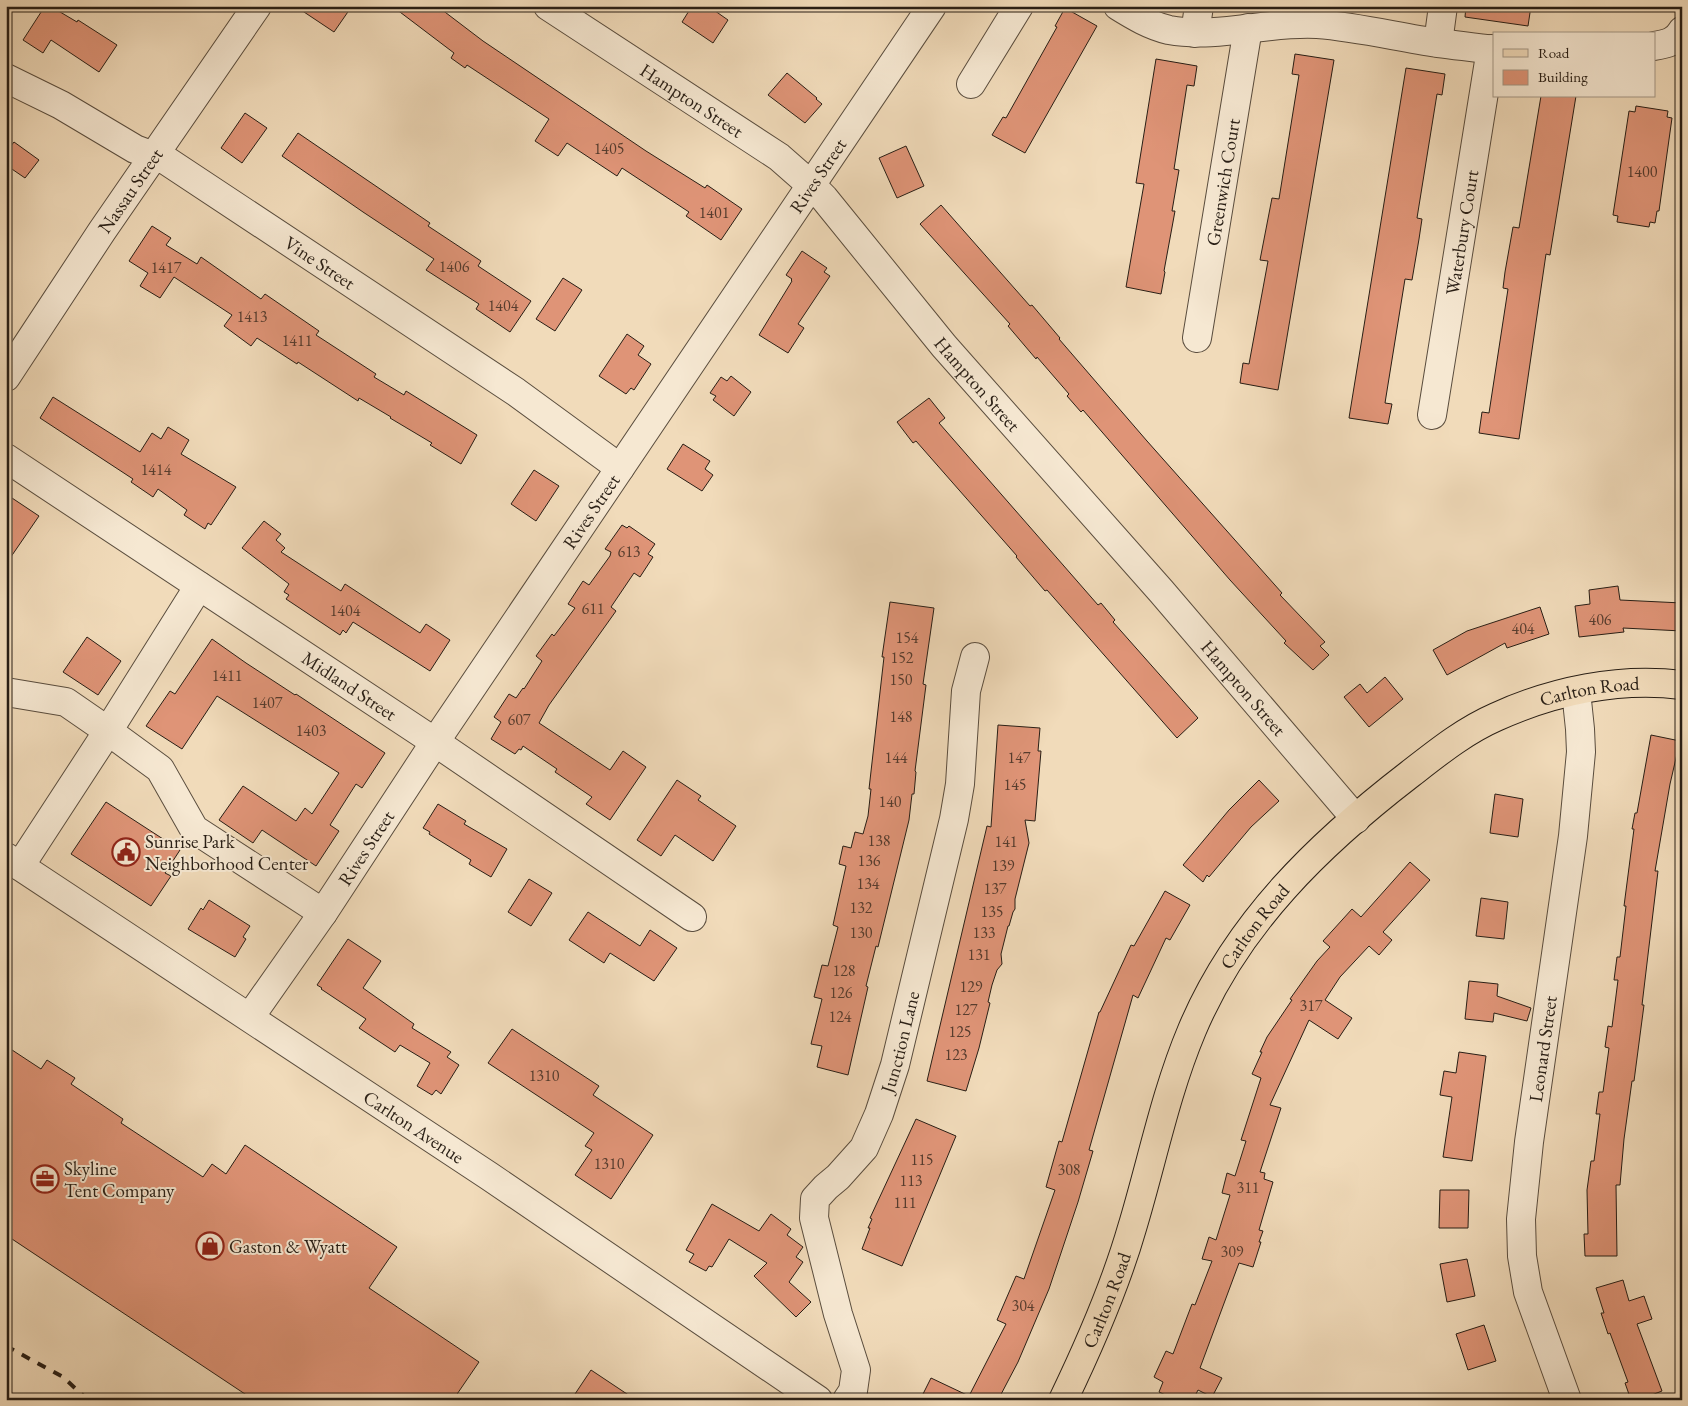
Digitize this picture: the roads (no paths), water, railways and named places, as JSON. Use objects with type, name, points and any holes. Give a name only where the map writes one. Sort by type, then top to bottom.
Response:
[{"type":"main road","name":"Carlton Road","points":[[1063,1400],[1092,1339],[1114,1285],[1132,1229],[1172,1083],[1192,1029],[1217,978],[1245,934],[1271,901],[1299,870],[1392,788],[1456,739],[1493,718],[1533,702],[1576,691],[1621,684],[1682,685]]},
{"type":"street","name":"Nassau Street","points":[[6,377],[102,231],[257,6]]},
{"type":"street","name":"Hampton Street","points":[[548,6],[779,157],[812,186],[944,346],[1161,590],[1356,819]]},
{"type":"street","name":"Rives Street","points":[[250,1018],[323,913],[435,742],[932,6]]},
{"type":"street","points":[[971,84],[1019,6]]},
{"type":"street","points":[[1118,6],[1151,24],[1168,30],[1195,33],[1281,24],[1316,24],[1492,50]]},
{"type":"street","points":[[1195,33],[1199,6]]},
{"type":"street","points":[[1438,43],[1444,6]]},
{"type":"street","name":"Greenwich Court","points":[[1197,338],[1248,28]]},
{"type":"street","points":[[1656,46],[1670,43],[1682,31]]},
{"type":"street","name":"Waterbury Court","points":[[1432,415],[1492,50]]},
{"type":"street","name":"Vine Street","points":[[6,78],[60,105],[136,149],[167,161],[516,392],[620,468]]},
{"type":"street","name":"Midland Street","points":[[6,458],[435,742],[692,917]]},
{"type":"street","points":[[13,862],[108,731],[199,586]]},
{"type":"street","name":"Junction Lane","points":[[847,1400],[853,1392],[856,1370],[838,1314],[814,1218],[815,1199],[826,1186],[838,1178],[864,1148],[879,1114],[895,1065],[954,819],[960,784],[966,691],[975,657]]},
{"type":"street","name":"Leonard Street","points":[[1567,1400],[1528,1292],[1522,1256],[1520,1219],[1529,1142],[1574,826],[1581,752],[1576,691]]},
{"type":"street","points":[[6,692],[66,702],[108,731],[160,768],[194,829],[323,913]]},
{"type":"street","name":"Carlton Avenue","points":[[13,862],[536,1207],[818,1400]]},
{"type":"railway","points":[[6,1346],[63,1377],[88,1400]]},
{"type":"place","name":"Sunrise Park Neighborhood Center","points":[[126,852]]},
{"type":"place","name":"Skyline Tent Company","points":[[45,1179]]},
{"type":"place","name":"Gaston & Wyatt","points":[[210,1246]]}]
